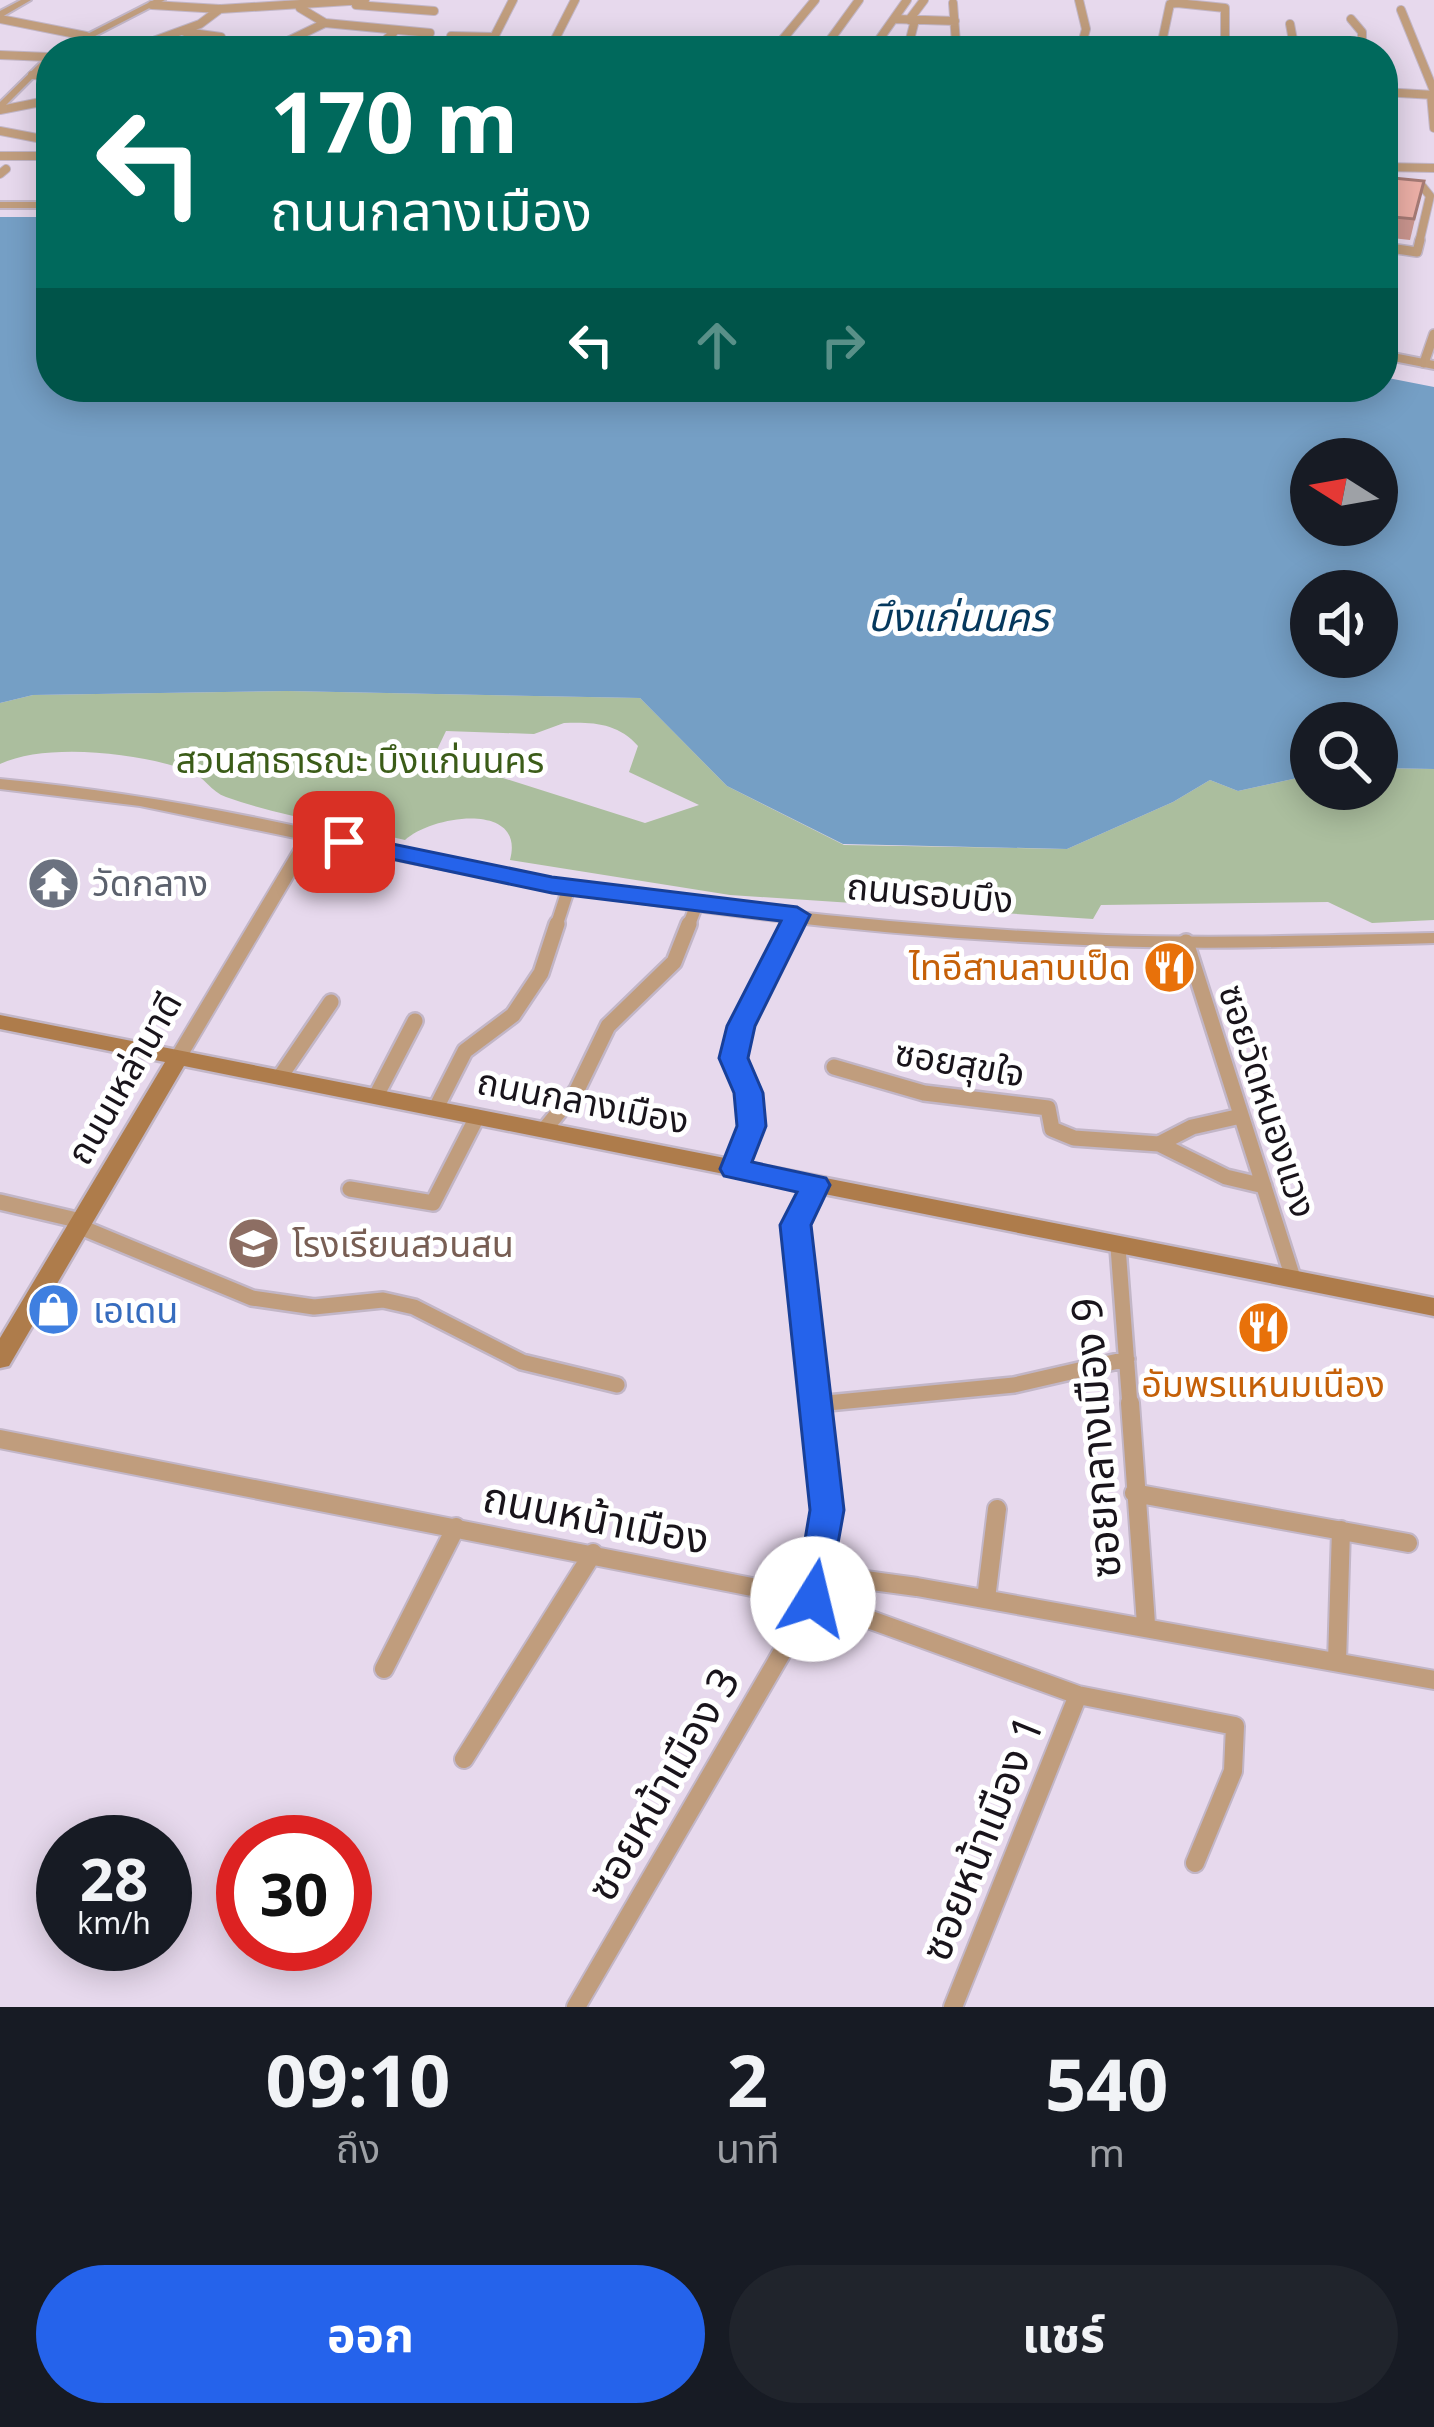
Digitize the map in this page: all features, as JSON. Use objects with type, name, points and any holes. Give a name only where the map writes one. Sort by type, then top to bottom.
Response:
[{"type":"main road","name":"ถนนกลางเมือง","points":[[0,1022],[1434,1307]]},
{"type":"main road","name":"ถนนเหล่านาดี","points":[[0,1359],[179,1056]]},
{"type":"street","points":[[0,17],[27,0]]},
{"type":"street","points":[[88,36],[156,3],[220,9],[364,0]]},
{"type":"street","points":[[495,36],[513,0]]},
{"type":"street","points":[[556,36],[574,0]]},
{"type":"street","points":[[785,36],[815,0]]},
{"type":"street","points":[[833,36],[859,0]]},
{"type":"street","points":[[882,36],[907,0]]},
{"type":"street","points":[[909,36],[912,20],[924,0]]},
{"type":"street","points":[[1079,0],[1085,36]]},
{"type":"street","points":[[953,3],[956,36]]},
{"type":"street","points":[[1163,36],[1170,4],[1177,3],[1225,8],[1225,36]]},
{"type":"street","points":[[339,4],[434,11]]},
{"type":"street","points":[[296,6],[325,23],[430,33]]},
{"type":"street","points":[[165,36],[200,24],[220,9]]},
{"type":"street","points":[[1401,10],[1433,94],[1434,128]]},
{"type":"street","points":[[0,17],[83,36]]},
{"type":"street","points":[[894,19],[956,21]]},
{"type":"street","points":[[1351,19],[1362,36]]},
{"type":"street","points":[[299,36],[325,23]]},
{"type":"street","points":[[1290,24],[1292,36]]},
{"type":"street","points":[[390,36],[396,30]]},
{"type":"street","points":[[178,31],[214,36]]},
{"type":"street","points":[[0,55],[36,56]]},
{"type":"street","points":[[0,109],[36,71]]},
{"type":"street","points":[[32,75],[36,75]]},
{"type":"street","points":[[1398,93],[1433,94]]},
{"type":"street","points":[[0,109],[36,103]]},
{"type":"street","points":[[0,130],[36,139]]},
{"type":"street","points":[[0,156],[36,155]]},
{"type":"street","points":[[1398,167],[1434,168]]},
{"type":"street","points":[[1398,183],[1422,186],[1430,196],[1417,252],[1398,249]]},
{"type":"street","points":[[0,205],[36,206]]},
{"type":"street","points":[[1398,358],[1429,364],[1434,334]]},
{"type":"street","name":"ถนนรอบบึง","points":[[0,784],[124,796],[569,887],[797,915],[952,931],[1186,942],[1434,938]]},
{"type":"street","name":"ถนนเหล่านาดี","points":[[179,1056],[311,834]]},
{"type":"street","points":[[436,1108],[465,1052],[513,1015],[541,973],[569,887]]},
{"type":"street","points":[[544,1130],[577,1090],[608,1026],[674,962],[697,904]]},
{"type":"street","points":[[735,1169],[752,1126],[748,1093],[734,1058],[741,1026],[797,915]]},
{"type":"street","name":"ซอยวัดหนองแวง","points":[[1186,942],[1293,1278]]},
{"type":"street","points":[[280,1076],[331,1002]]},
{"type":"street","points":[[376,1096],[415,1021]]},
{"type":"street","name":"ซอยสุขใจ","points":[[834,1067],[924,1093],[1048,1108],[1052,1130],[1074,1138],[1159,1144],[1226,1177],[1264,1186]]},
{"type":"street","points":[[1159,1144],[1192,1127],[1241,1116]]},
{"type":"street","points":[[350,1189],[433,1203],[477,1117]]},
{"type":"street","points":[[813,1599],[827,1510],[796,1225],[815,1185]]},
{"type":"street","points":[[0,1202],[80,1224],[279,1306],[383,1300],[414,1307],[522,1362],[617,1384]]},
{"type":"street","name":"ซอยกลางเมือง 9","points":[[1118,1247],[1146,1624]]},
{"type":"street","points":[[817,1404],[1014,1385],[1127,1360]]},
{"type":"street","name":"ถนนหน้าเมือง","points":[[0,1439],[813,1599],[1078,1695],[1235,1726],[1233,1772],[1195,1862]]},
{"type":"street","points":[[1134,1492],[1408,1543]]},
{"type":"street","points":[[986,1599],[998,1509]]},
{"type":"street","points":[[384,1669],[456,1527]]},
{"type":"street","points":[[1337,1662],[1341,1530]]},
{"type":"street","points":[[464,1759],[593,1553]]},
{"type":"street","points":[[813,1599],[843,1577],[1146,1624],[1434,1680]]},
{"type":"street","name":"ซอยหน้าเมือง 3","points":[[577,2007],[813,1599]]},
{"type":"street","name":"ซอยหน้าเมือง 1","points":[[952,2007],[1078,1695]]},
{"type":"green space","name":"สวนสาธารณะ บึงแก่นนคร","points":[[287,691],[640,698],[727,786],[844,845],[1067,849],[1173,802],[1210,780],[1238,791],[1290,780],[1290,810],[1398,810],[1398,768],[1434,769],[1434,920],[1372,923],[1328,902],[1101,905],[1093,919],[730,895],[510,860],[511,841],[504,828],[491,821],[435,824],[405,840],[292,816],[221,795],[189,771],[146,759],[68,752],[0,764],[0,703],[33,695]],"holes":[[[564,723],[604,726],[638,746],[629,772],[699,805],[645,823],[434,756],[446,731],[534,734]]]},
{"type":"water","name":"บึงแก่นนคร","points":[[0,217],[36,217],[36,402],[1398,402],[1398,380],[1434,387],[1434,769],[1398,768],[1398,702],[1290,702],[1290,780],[1238,791],[1210,780],[1173,802],[1067,849],[843,844],[727,786],[640,698],[287,691],[33,695],[0,703]]},
{"type":"building","points":[[1398,178],[1424,181],[1414,219],[1398,217]]},
{"type":"place","name":"วัดกลาง","points":[[53,883]]},
{"type":"place","name":"ไทอีสานลาบเป็ด","points":[[1170,967]]},
{"type":"place","name":"โรงเรียนสวนสน","points":[[253,1244]]},
{"type":"place","name":"เอเดน","points":[[54,1310]]},
{"type":"place","name":"อัมพรแหนมเนือง","points":[[1263,1328]]},
{"type":"route","points":[[344,842],[552,885],[797,915],[741,1026],[734,1058],[748,1093],[752,1126],[735,1169],[815,1185],[796,1225],[827,1510],[813,1599]]}]
